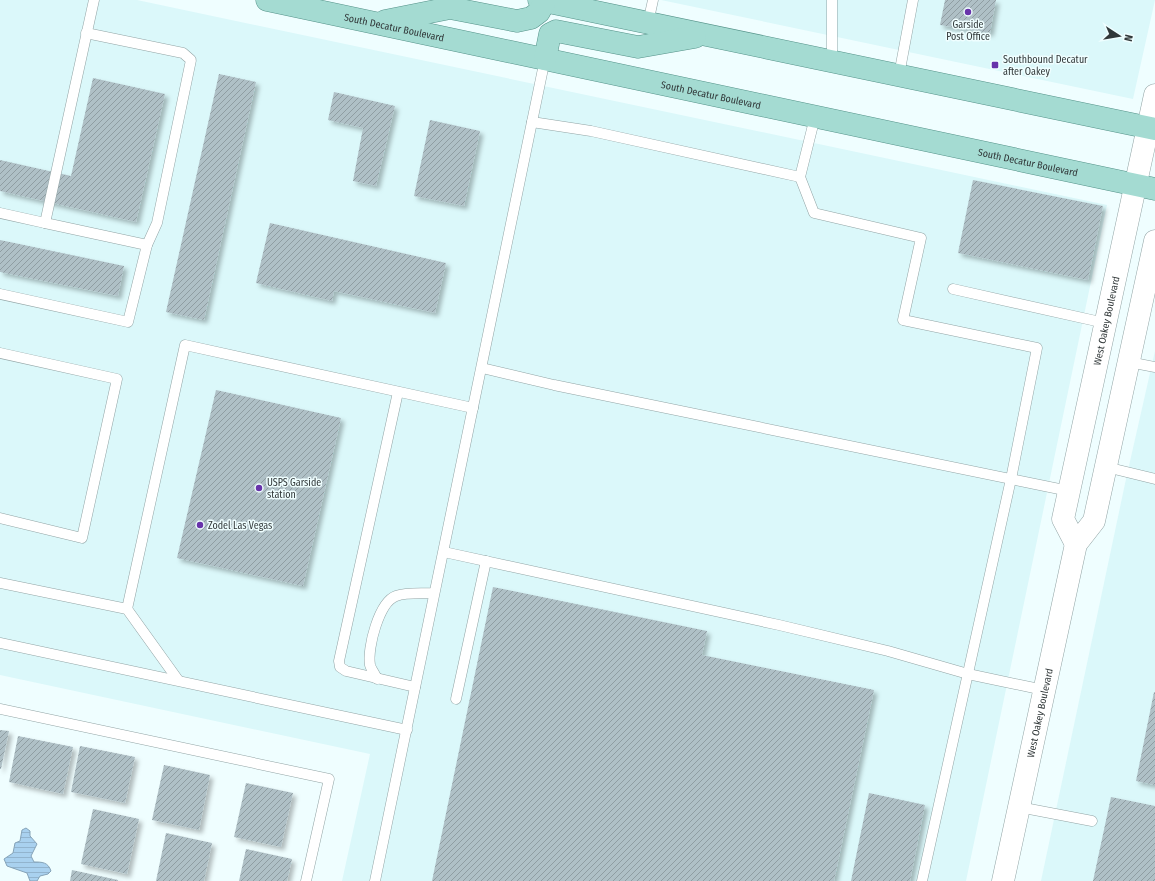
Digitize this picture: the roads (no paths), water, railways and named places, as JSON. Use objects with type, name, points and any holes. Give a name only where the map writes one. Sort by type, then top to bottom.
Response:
[{"type":"main road","name":"South Decatur Boulevard","points":[[267,0],[1145,187]]},
{"type":"main road","points":[[376,23],[450,8],[517,21],[531,18],[539,12],[542,1],[1151,128]]},
{"type":"main road","points":[[545,59],[550,34],[556,31],[638,47],[706,35]]},
{"type":"main road","name":"West Oakey Boulevard","points":[[1076,544],[1063,519],[1105,323],[1145,187],[1155,95]]},
{"type":"main road","name":"West Oakey Boulevard","points":[[1003,881],[1076,544],[1094,521],[1129,362],[1152,271],[1155,241]]},
{"type":"lane","points":[[45,223],[94,0]]},
{"type":"lane","points":[[648,23],[653,0]]},
{"type":"lane","points":[[832,0],[832,61]]},
{"type":"lane","points":[[899,75],[913,0]]},
{"type":"lane","points":[[0,294],[128,322],[146,245],[156,223],[191,60],[183,53],[86,33]]},
{"type":"lane","points":[[375,881],[545,59]]},
{"type":"lane","points":[[815,117],[800,176],[814,213],[921,238],[903,320],[1037,348],[968,674],[922,881]]},
{"type":"lane","points":[[532,122],[591,131],[800,176]]},
{"type":"lane","points":[[0,213],[146,245]]},
{"type":"lane","points":[[953,289],[1105,323]]},
{"type":"lane","points":[[127,609],[185,345],[473,408]]},
{"type":"lane","points":[[0,353],[117,378],[82,538],[0,518]]},
{"type":"lane","points":[[1129,362],[1155,367]]},
{"type":"lane","points":[[482,368],[569,388],[1069,491]]},
{"type":"lane","points":[[398,392],[339,661],[340,667],[346,671],[415,687]]},
{"type":"lane","points":[[1106,467],[1155,479]]},
{"type":"lane","points":[[444,552],[814,633],[888,651],[968,674],[1044,690]]},
{"type":"lane","points":[[456,699],[486,561]]},
{"type":"lane","points":[[0,583],[127,609],[178,680]]},
{"type":"lane","points":[[377,679],[370,666],[370,652],[378,618],[384,606],[396,596],[434,593]]},
{"type":"lane","points":[[0,643],[407,730]]},
{"type":"lane","points":[[0,709],[329,779],[306,881]]},
{"type":"lane","points":[[1019,808],[1092,821]]},
{"type":"water","points":[[26,828],[30,831],[30,836],[37,844],[31,856],[34,862],[42,862],[46,864],[51,871],[48,874],[40,876],[37,881],[30,881],[27,873],[7,866],[4,859],[13,853],[15,843],[20,841],[22,830]]},
{"type":"place","name":"Garside Post Office","points":[[968,12]]},
{"type":"place","name":"Southbound Decatur after Oakey","points":[[995,65]]},
{"type":"place","name":"USPS Garside station","points":[[259,488]]},
{"type":"place","name":"Zodel Las Vegas","points":[[200,525]]}]
